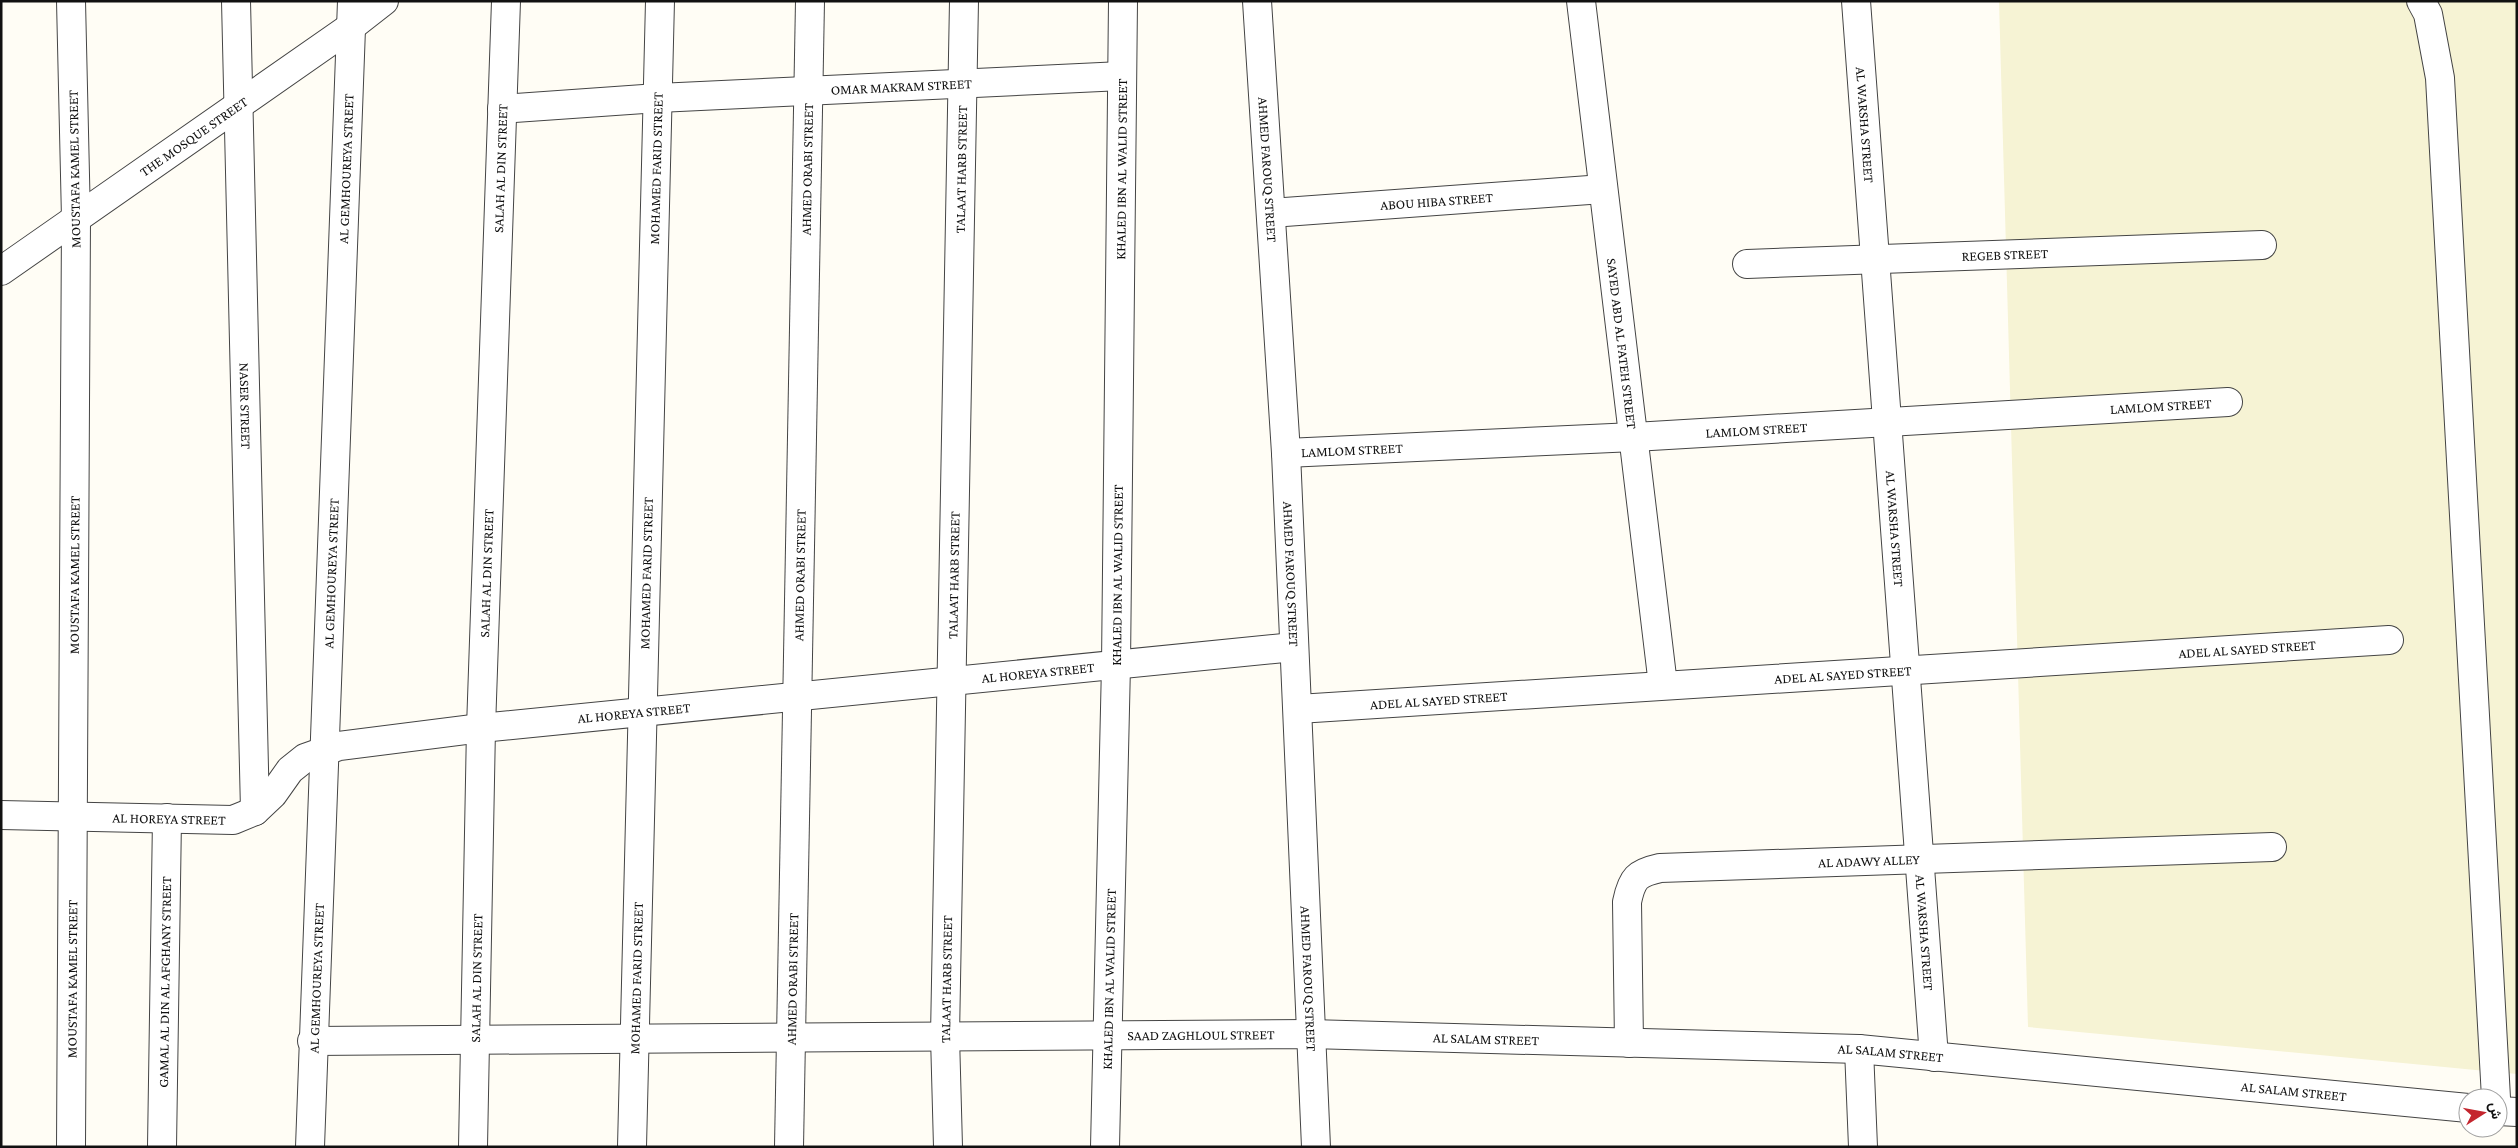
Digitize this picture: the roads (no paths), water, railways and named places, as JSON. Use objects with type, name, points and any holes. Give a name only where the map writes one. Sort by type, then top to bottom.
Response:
[{"type":"street","name":"MOUSTAFA KAMEL STREET","points":[[71,1147],[76,219],[72,1]]},
{"type":"street","name":"NASER STREET","points":[[236,1],[256,811]]},
{"type":"street","name":"THE MOSQUE STREET","points":[[1,271],[238,106],[352,14],[384,1]]},
{"type":"street","name":"SALAH AL DIN STREET","points":[[473,1147],[481,728],[506,1]]},
{"type":"street","name":"MOHAMED FARID STREET","points":[[632,1147],[660,1]]},
{"type":"street","name":"AHMED ORABI STREET","points":[[789,1147],[810,1]]},
{"type":"street","name":"TALAAT HARB STREET","points":[[948,1147],[945,1036],[964,1]]},
{"type":"street","name":"KHALED IBN AL WALID STREET","points":[[1105,1147],[1106,1036],[1116,665],[1123,1]]},
{"type":"street","name":"AHMED FAROUQ STREET","points":[[1257,1],[1286,453],[1316,1147]]},
{"type":"street","name":"SAYED ABD AL FATEH STREET","points":[[1581,1],[1663,685]]},
{"type":"street","name":"AL WARSHA STREET","points":[[1856,1],[1934,1056]]},
{"type":"street","points":[[2421,1],[2428,14],[2440,78],[2495,1088]]},
{"type":"street","name":"AL GEMHOUREYA STREET","points":[[310,1147],[312,1041],[352,14]]},
{"type":"street","name":"OMAR MAKRAM STREET","points":[[502,109],[658,98],[1122,76]]},
{"type":"street","name":"ABOU HIBA STREET","points":[[1271,213],[1603,189]]},
{"type":"street","name":"REGEB STREET","points":[[1747,264],[2262,245]]},
{"type":"street","name":"LAMLOM STREET","points":[[1286,453],[1634,437],[1888,420],[2228,402]]},
{"type":"street","name":"ADEL AL SAYED STREET","points":[[1298,709],[1904,669],[2389,640]]},
{"type":"street","name":"AL HOREYA STREET","points":[[1,815],[233,820],[256,811],[273,794],[290,770],[304,758],[339,746],[481,728],[1294,647]]},
{"type":"street","name":"GAMAL AL DIN AL AFGHANY STREET","points":[[162,1147],[167,818]]},
{"type":"street","name":"AL ADAWY ALLEY","points":[[1629,1043],[1627,902],[1631,884],[1643,871],[1660,868],[2272,847]]},
{"type":"street","name":"SAAD ZAGHLOUL STREET","points":[[312,1041],[1310,1034]]},
{"type":"street","name":"AL SALAM STREET","points":[[1310,1034],[1859,1049],[2458,1107]]},
{"type":"street","points":[[1859,1049],[1863,1147]]}]
